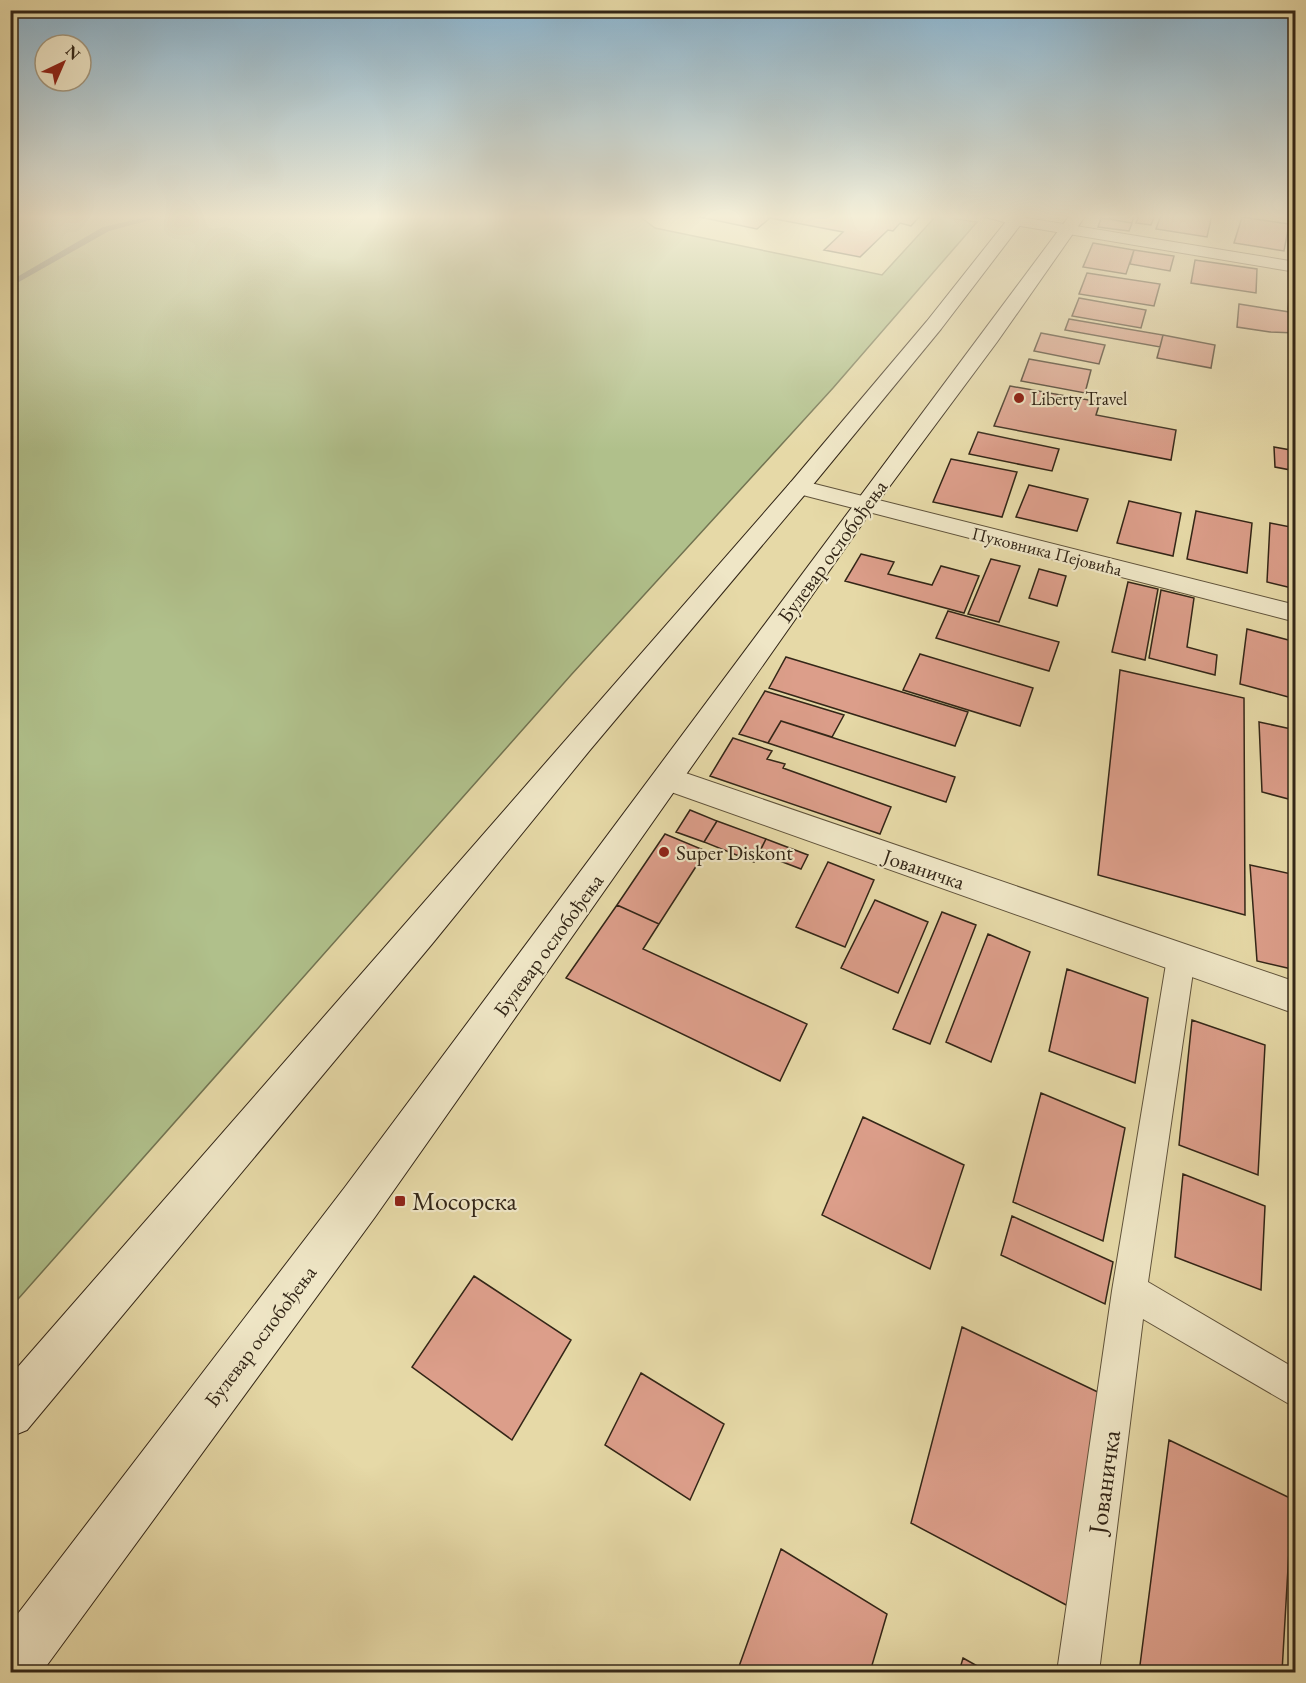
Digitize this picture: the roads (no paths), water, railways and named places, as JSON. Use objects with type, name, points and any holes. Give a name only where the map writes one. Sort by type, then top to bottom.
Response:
[{"type":"main road","points":[[10,1413],[411,943],[579,742],[799,487],[959,294]]},
{"type":"main road","name":"Булевар ослобођења","points":[[10,1670],[353,1211],[668,779],[864,505],[1022,294]]},
{"type":"main road","name":"Пуковника Пејовића","points":[[799,487],[1296,614]]},
{"type":"main road","name":"Јованичка","points":[[668,779],[1296,998]]},
{"type":"lane","name":"Јованичка","points":[[1078,1672],[1129,1291],[1180,958]]},
{"type":"lane","points":[[1129,1291],[1296,1390]]},
{"type":"place","name":"Liberty Travel","points":[[1019,398]]},
{"type":"place","name":"Super Diskont","points":[[664,852]]},
{"type":"place","name":"Мосорска","points":[[400,1201]]}]
